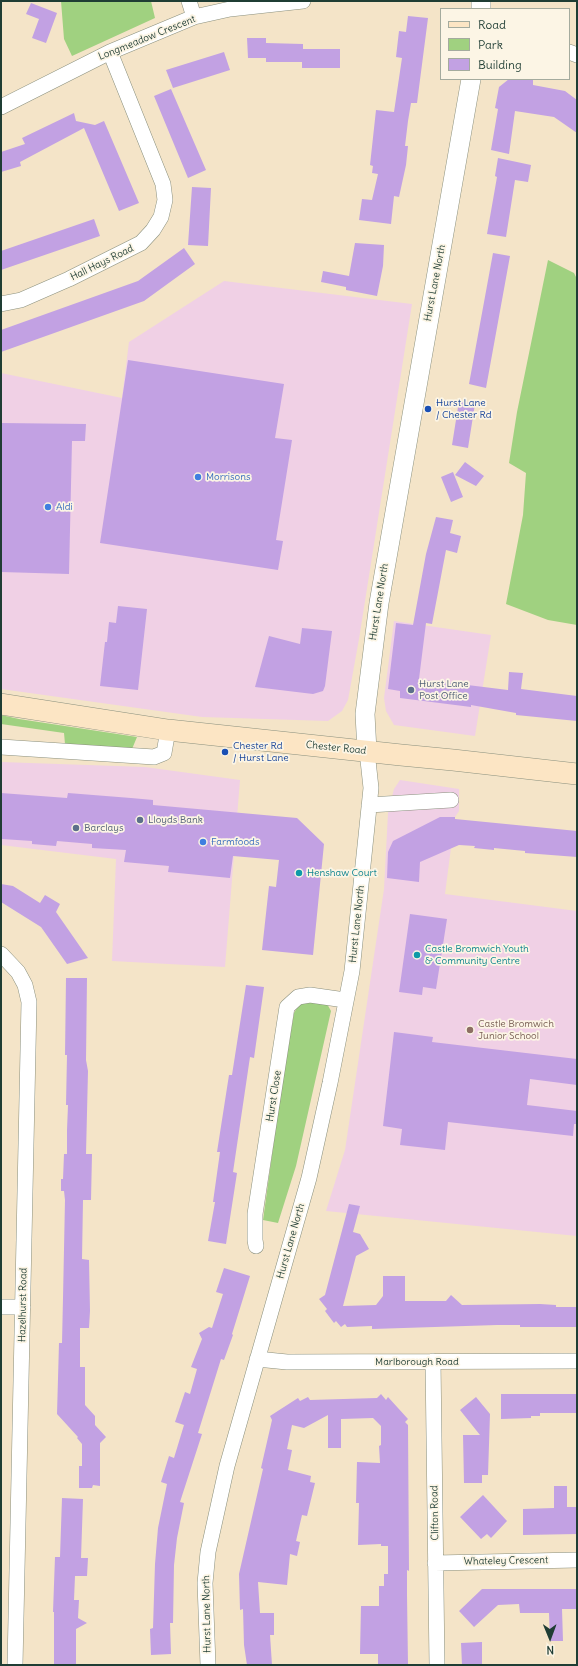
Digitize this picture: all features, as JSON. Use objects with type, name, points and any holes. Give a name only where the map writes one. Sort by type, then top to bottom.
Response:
[{"type":"main road","name":"Chester Road","points":[[1,704],[168,730],[577,774]]},
{"type":"street","points":[[189,1],[194,18]]},
{"type":"street","name":"Longmeadow Crescent","points":[[1,107],[110,52],[194,18],[230,9],[302,1]]},
{"type":"street","name":"Hall Hays Road","points":[[1,304],[21,300],[141,243],[153,230],[161,217],[165,200],[163,184],[110,52]]},
{"type":"street","name":"Hurst Lane North","points":[[208,1665],[205,1584],[208,1552],[227,1466],[309,1178],[330,1084],[345,1000],[352,971],[371,788],[365,714],[379,603],[471,80]]},
{"type":"street","points":[[1,747],[154,757],[164,753],[168,730]]},
{"type":"street","points":[[369,805],[451,800]]},
{"type":"street","name":"Hazelhurst Road","points":[[1,954],[18,972],[25,985],[29,1002],[15,1665]]},
{"type":"street","name":"Hurst Close","points":[[256,1246],[254,1240],[255,1214],[287,1007],[298,997],[310,995],[345,1000]]},
{"type":"street","points":[[1,1306],[23,1307]]},
{"type":"street","name":"Marlborough Road","points":[[257,1360],[287,1362],[577,1361]]},
{"type":"street","name":"Clifton Road","points":[[432,1361],[437,1665]]},
{"type":"street","name":"Whateley Crescent","points":[[435,1563],[577,1560]]},
{"type":"shaded area","points":[[224,281],[412,304],[359,639],[348,700],[342,711],[328,721],[202,717],[1,689],[1,373],[122,398],[129,342]]},
{"type":"shaded area","points":[[394,621],[491,635],[475,736],[394,725],[386,711],[384,698]]},
{"type":"shaded area","points":[[1,762],[145,767],[240,780],[225,967],[112,961],[116,859],[1,845]]},
{"type":"shaded area","name":"Castle Bromwich Junior School","points":[[400,780],[459,789],[459,811],[455,817],[445,894],[577,911],[577,1236],[326,1211],[345,1150],[384,889],[388,813],[394,789]]},
{"type":"green space","points":[[61,1],[151,1],[155,18],[72,56],[64,39]]},
{"type":"green space","points":[[548,260],[574,273],[577,279],[577,625],[548,620],[506,604],[523,515],[526,473],[509,463],[517,412]]},
{"type":"green space","points":[[1,715],[137,737],[132,749],[65,744],[64,733],[1,724]]},
{"type":"green space","points":[[306,1001],[326,1002],[331,1011],[296,1166],[278,1223],[263,1220],[280,1097],[294,1013],[300,1003]]},
{"type":"building","points":[[31,3],[57,13],[46,43],[32,38],[39,19],[26,14]]},
{"type":"building","points":[[408,16],[428,18],[417,103],[411,103],[408,121],[405,146],[408,146],[406,165],[399,197],[394,196],[391,224],[359,220],[362,199],[372,200],[378,174],[372,173],[373,166],[370,165],[376,110],[394,112],[402,58],[396,57],[399,31],[406,32]]},
{"type":"building","points":[[247,38],[266,38],[266,43],[303,44],[303,49],[340,49],[340,68],[302,68],[302,62],[266,62],[266,58],[248,58]]},
{"type":"building","points":[[224,52],[230,70],[173,88],[166,70]]},
{"type":"building","points":[[508,80],[533,80],[533,85],[565,91],[577,100],[577,133],[554,117],[515,111],[509,154],[491,150],[498,109],[495,108],[499,87]]},
{"type":"building","points":[[171,89],[206,170],[188,178],[154,96]]},
{"type":"building","points":[[74,113],[76,121],[95,125],[104,121],[139,203],[119,211],[84,128],[20,162],[21,166],[1,172],[1,152],[25,144],[22,138]]},
{"type":"building","points":[[498,158],[531,165],[528,182],[515,180],[506,237],[487,234],[497,177],[495,176]]},
{"type":"building","points":[[192,187],[211,188],[208,246],[188,245]]},
{"type":"building","points":[[94,219],[100,236],[1,270],[1,251]]},
{"type":"building","points":[[355,243],[384,245],[383,266],[377,296],[346,290],[346,287],[321,282],[323,271],[349,276]]},
{"type":"building","points":[[184,248],[195,264],[144,301],[1,352],[1,330],[138,281]]},
{"type":"building","points":[[493,253],[510,256],[486,388],[469,384]]},
{"type":"building","name":"Morrisons","points":[[128,360],[284,384],[275,438],[292,440],[276,540],[283,541],[278,570],[100,543]]},
{"type":"building","points":[[459,401],[475,404],[468,448],[452,445]]},
{"type":"building","name":"Aldi","points":[[1,423],[86,424],[85,441],[72,441],[69,574],[1,572]]},
{"type":"building","points":[[465,462],[484,476],[476,486],[455,475]]},
{"type":"building","points":[[453,472],[463,497],[451,502],[441,477]]},
{"type":"building","points":[[436,517],[453,520],[450,533],[461,536],[457,553],[446,550],[432,624],[426,623],[419,679],[508,690],[509,672],[523,673],[521,689],[577,696],[577,721],[516,715],[516,713],[471,705],[471,707],[400,698],[400,691],[388,689],[396,623],[413,625],[426,554]]},
{"type":"building","points":[[118,606],[147,609],[138,690],[100,686],[109,622],[116,623]]},
{"type":"building","points":[[302,628],[332,631],[325,686],[323,691],[313,694],[255,687],[269,636],[300,644]]},
{"type":"building","points":[[1,793],[67,798],[68,793],[131,798],[153,800],[153,805],[297,818],[324,844],[313,955],[262,950],[269,886],[276,887],[279,860],[233,856],[230,878],[168,872],[169,866],[124,862],[126,850],[92,848],[92,844],[57,841],[56,846],[32,844],[32,841],[2,839]]},
{"type":"building","points":[[440,817],[455,817],[455,819],[577,831],[577,857],[525,853],[525,851],[494,848],[494,850],[474,848],[475,846],[459,845],[420,862],[419,882],[387,878],[388,852],[393,841]]},
{"type":"building","points":[[1,884],[13,886],[40,903],[45,895],[60,904],[56,912],[88,958],[67,964],[41,927],[1,902]]},
{"type":"building","name":"Castle Bromwich Youth & Community Centre","points":[[410,914],[447,919],[436,989],[423,987],[422,995],[399,992]]},
{"type":"building","points":[[66,978],[87,978],[86,1060],[88,1071],[86,1154],[92,1154],[91,1200],[83,1200],[82,1259],[89,1260],[90,1311],[89,1328],[80,1328],[80,1367],[85,1367],[85,1405],[95,1416],[95,1425],[106,1437],[100,1443],[100,1486],[93,1485],[92,1488],[79,1488],[79,1466],[82,1466],[82,1444],[77,1438],[78,1437],[57,1414],[59,1343],[62,1343],[65,1200],[64,1191],[61,1191],[61,1179],[63,1179],[64,1154],[67,1154],[67,1055],[65,1055]]},
{"type":"building","points":[[246,985],[264,987],[254,1058],[250,1057],[233,1172],[237,1173],[226,1244],[208,1241],[215,1202],[213,1202],[220,1152],[217,1152],[229,1075],[232,1075]]},
{"type":"building","points":[[394,1032],[433,1037],[432,1042],[577,1059],[577,1085],[530,1079],[527,1105],[577,1111],[577,1124],[574,1124],[573,1136],[448,1122],[445,1150],[400,1145],[402,1129],[383,1126]]},
{"type":"building","points":[[349,1204],[360,1206],[353,1232],[360,1234],[369,1249],[356,1256],[343,1306],[376,1305],[383,1296],[383,1276],[405,1276],[405,1301],[446,1301],[451,1295],[462,1305],[540,1304],[556,1305],[556,1307],[577,1307],[577,1327],[520,1327],[520,1325],[497,1325],[372,1329],[372,1326],[347,1327],[345,1324],[341,1327],[336,1321],[334,1323],[325,1311],[327,1309],[319,1299],[325,1295]]},
{"type":"building","points":[[224,1268],[250,1276],[232,1334],[233,1335],[224,1360],[221,1359],[198,1433],[202,1434],[180,1502],[184,1503],[177,1538],[174,1565],[173,1623],[170,1623],[171,1654],[151,1655],[150,1629],[153,1628],[158,1528],[167,1484],[161,1482],[169,1456],[174,1458],[184,1425],[175,1422],[185,1392],[190,1394],[197,1369],[191,1367],[202,1339],[199,1333],[209,1327],[212,1328],[223,1294],[216,1292]]},
{"type":"building","points":[[381,1394],[386,1400],[388,1397],[408,1419],[405,1422],[408,1425],[408,1665],[378,1664],[378,1654],[360,1654],[361,1606],[379,1606],[379,1586],[384,1586],[384,1574],[388,1574],[388,1546],[381,1546],[381,1544],[358,1545],[359,1503],[356,1503],[357,1462],[380,1463],[379,1446],[381,1445],[381,1426],[373,1418],[341,1419],[341,1448],[328,1448],[328,1415],[304,1428],[292,1425],[287,1449],[292,1450],[288,1470],[311,1476],[310,1482],[315,1483],[307,1516],[302,1515],[296,1541],[300,1542],[297,1556],[290,1554],[287,1585],[258,1582],[260,1613],[274,1613],[274,1635],[270,1635],[272,1665],[247,1665],[244,1645],[243,1609],[240,1610],[239,1574],[263,1469],[261,1468],[272,1420],[270,1416],[298,1398],[300,1401],[308,1397],[310,1400],[377,1398]]},
{"type":"building","points":[[501,1394],[577,1394],[577,1413],[540,1413],[540,1416],[531,1416],[531,1418],[501,1419]]},
{"type":"building","points":[[476,1397],[490,1414],[488,1475],[482,1475],[482,1483],[464,1483],[463,1435],[480,1435],[460,1410]]},
{"type":"building","points":[[554,1486],[567,1486],[567,1507],[577,1507],[577,1534],[523,1535],[523,1509],[554,1508]]},
{"type":"building","points":[[483,1495],[507,1521],[491,1538],[487,1534],[481,1539],[460,1517]]},
{"type":"building","points":[[62,1498],[83,1499],[81,1558],[88,1558],[87,1576],[75,1576],[74,1600],[79,1600],[78,1618],[87,1623],[76,1629],[76,1665],[54,1665],[53,1612],[55,1557],[60,1557]]},
{"type":"building","points":[[482,1589],[577,1589],[577,1609],[562,1609],[563,1641],[550,1641],[549,1613],[520,1613],[519,1604],[498,1605],[474,1627],[459,1611]]},
{"type":"building","points":[[482,1642],[482,1665],[462,1665],[461,1643]]},
{"type":"place","name":"Hurst Lane / Chester Rd","points":[[428,409]]},
{"type":"place","name":"Morrisons","points":[[198,477]]},
{"type":"place","name":"Aldi","points":[[48,507]]},
{"type":"place","name":"Hurst Lane Post Office","points":[[411,690]]},
{"type":"place","name":"Chester Rd / Hurst Lane","points":[[225,752]]},
{"type":"place","name":"Lloyds Bank","points":[[140,820]]},
{"type":"place","name":"Barclays","points":[[76,828]]},
{"type":"place","name":"Farmfoods","points":[[203,842]]},
{"type":"place","name":"Henshaw Court","points":[[299,873]]},
{"type":"place","name":"Castle Bromwich Youth & Community Centre","points":[[417,955]]},
{"type":"place","name":"Castle Bromwich Junior School","points":[[470,1030]]}]
